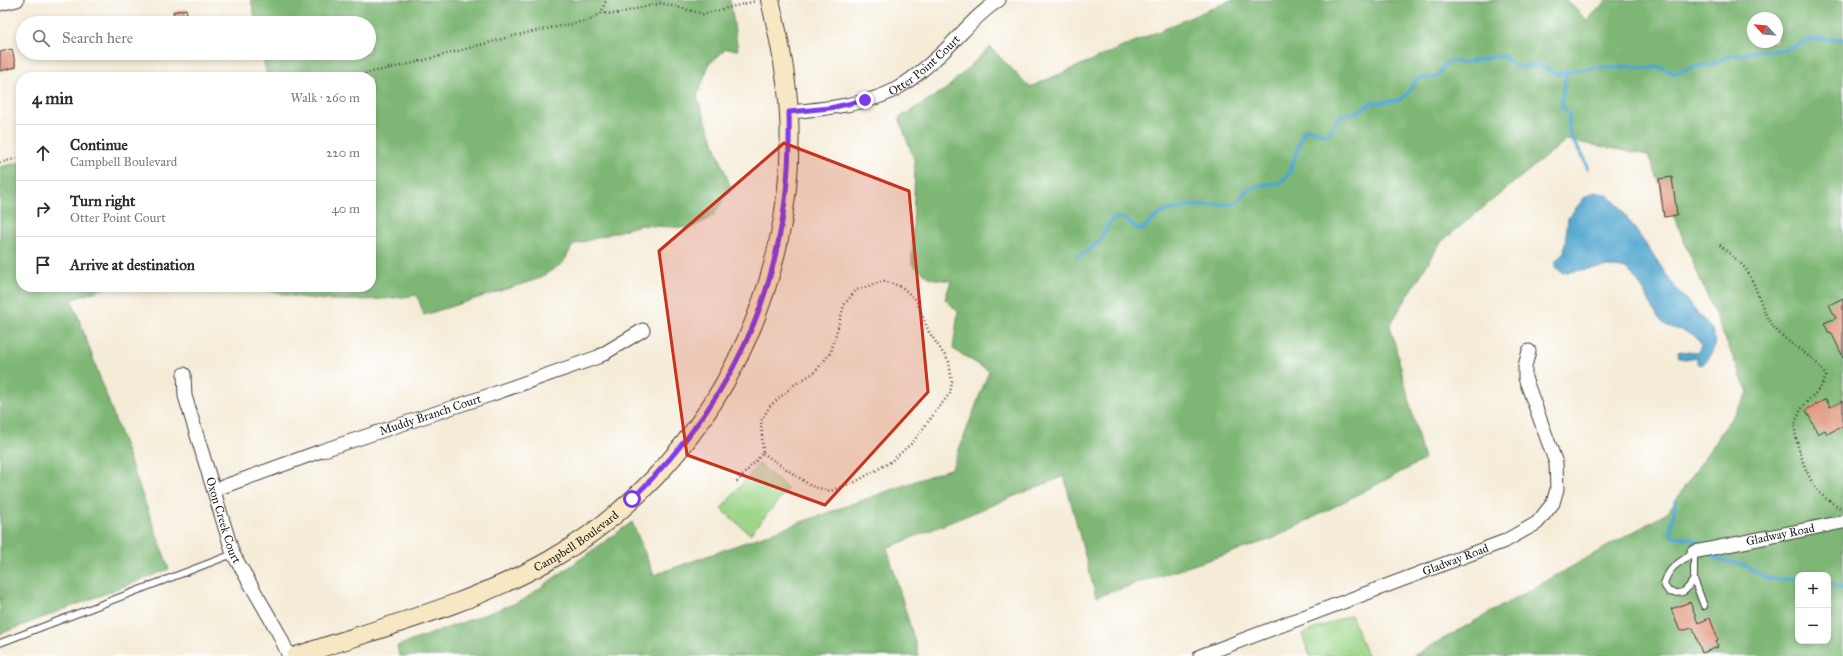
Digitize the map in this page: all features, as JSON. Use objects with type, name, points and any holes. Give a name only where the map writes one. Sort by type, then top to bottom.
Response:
[{"type":"street","points":[[0,4],[17,0]]},
{"type":"street","name":"Campbell Boulevard","points":[[296,656],[466,598],[530,570],[568,549],[601,525],[632,499],[670,460],[701,421],[727,378],[751,331],[768,287],[779,243],[786,201],[790,155],[789,112],[783,60],[770,0]]},
{"type":"street","name":"Otter Point Court","points":[[789,112],[830,108],[865,100],[895,90],[922,71],[944,51],[967,26],[999,0]]},
{"type":"street","name":"Muddy Branch Court","points":[[214,490],[321,450],[490,395],[598,357],[643,330]]},
{"type":"street","name":"Gladway Road","points":[[1200,656],[1505,541],[1537,523],[1553,503],[1557,489],[1557,481],[1556,463],[1525,378],[1525,366],[1529,351]]},
{"type":"street","name":"Oxon Creek Court","points":[[184,374],[185,396],[233,554],[278,632],[289,656]]},
{"type":"street","name":"Gladway Road","points":[[1694,552],[1843,522]]},
{"type":"lane","points":[[1694,552],[1670,569],[1666,575],[1664,585],[1669,592],[1678,594],[1686,591],[1694,579]]},
{"type":"lane","points":[[1694,552],[1694,579],[1704,606]]},
{"type":"lane","points":[[0,643],[233,554]]},
{"type":"path","points":[[372,72],[410,64],[517,35],[590,20],[601,13],[606,0]]},
{"type":"path","points":[[601,13],[615,14],[661,3],[703,14],[760,0]]},
{"type":"path","points":[[0,163],[16,159]]},
{"type":"path","points":[[1720,245],[1747,271],[1775,329],[1788,343],[1824,370],[1826,376],[1823,385],[1804,405],[1798,416],[1795,430],[1801,455],[1814,486],[1828,500],[1843,510]]},
{"type":"path","points":[[737,482],[763,453],[761,421],[770,406],[794,385],[815,372],[831,352],[844,305],[856,290],[884,281],[902,288],[916,300],[929,332],[949,362],[952,382],[950,393],[912,442],[889,464],[855,482],[830,491],[811,486],[763,453]]},
{"type":"highlighted area","points":[[784,143],[909,191],[928,392],[825,505],[687,455],[659,251]]},
{"type":"green space","points":[[251,0],[730,0],[738,50],[726,49],[709,64],[697,97],[731,188],[713,216],[691,228],[640,225],[573,245],[563,263],[538,279],[424,315],[417,295],[381,299],[337,300],[316,299],[276,293],[273,292],[376,292],[376,72],[266,72],[263,60],[376,60],[376,16],[254,16]]},
{"type":"green space","points":[[1231,0],[1566,0],[1587,20],[1607,0],[1843,0],[1843,656],[1413,656],[1667,513],[1748,393],[1648,155],[1566,140],[1441,242],[1390,325],[1424,460],[1272,539],[1096,597],[1064,476],[887,548],[919,656],[399,656],[397,646],[522,601],[632,522],[654,575],[952,468],[989,371],[953,349],[958,312],[945,299],[951,281],[930,278],[912,264],[915,162],[899,118],[946,89],[990,47],[1030,87]]},
{"type":"green space","points":[[16,163],[16,292],[94,292],[72,300],[169,569],[0,634],[0,167]]},
{"type":"green space","points":[[759,464],[788,489],[750,534],[721,509]]},
{"type":"green space","points":[[1351,615],[1367,656],[1310,656],[1302,634]]},
{"type":"water","points":[[1595,192],[1608,195],[1620,207],[1675,287],[1712,330],[1714,345],[1712,353],[1702,365],[1697,363],[1697,357],[1685,359],[1679,358],[1678,352],[1680,351],[1698,352],[1701,346],[1698,340],[1690,333],[1673,328],[1663,323],[1656,314],[1638,282],[1627,270],[1622,268],[1605,267],[1563,273],[1555,267],[1555,262],[1564,252],[1568,218],[1585,197]]},
{"type":"building","points":[[186,9],[188,16],[174,16],[173,12]]},
{"type":"building","points":[[12,49],[16,67],[0,71],[0,52]]},
{"type":"building","points":[[1672,177],[1677,215],[1664,217],[1659,179]]},
{"type":"building","points":[[1843,298],[1843,357],[1831,332],[1829,333],[1824,323],[1836,318],[1829,305]]},
{"type":"building","points":[[1826,399],[1830,407],[1843,401],[1843,426],[1827,434],[1825,430],[1818,434],[1806,410]]},
{"type":"building","points":[[1690,602],[1698,623],[1710,618],[1718,640],[1716,641],[1718,647],[1702,653],[1693,628],[1680,631],[1671,609]]},
{"type":"waterway","points":[[1077,256],[1081,255],[1097,243],[1107,226],[1116,218],[1123,218],[1141,230],[1160,213],[1190,206],[1232,204],[1239,201],[1247,190],[1266,184],[1280,183],[1289,174],[1304,130],[1310,129],[1327,135],[1342,115],[1357,112],[1372,103],[1400,100],[1408,93],[1415,81],[1420,78],[1437,77],[1446,63],[1453,61],[1463,63],[1499,56],[1504,57],[1518,68],[1537,65],[1557,74],[1596,67],[1616,68],[1625,66],[1644,68],[1660,67],[1673,73],[1677,73],[1696,66],[1711,65],[1726,57],[1757,51],[1783,50],[1813,39],[1843,39]]},
{"type":"waterway","points":[[1566,72],[1561,105],[1569,115],[1569,131],[1588,168]]},
{"type":"waterway","points":[[1676,501],[1670,532],[1673,536],[1692,539],[1702,546]]},
{"type":"waterway","points":[[1712,554],[1719,560],[1742,564],[1768,579],[1795,579]]},
{"type":"waterway","points":[[1831,584],[1843,589]]},
{"type":"route","points":[[632,499],[657,475],[701,421],[715,400],[740,354],[760,310],[774,264],[786,201],[790,155],[789,112],[830,108],[865,100]]}]
